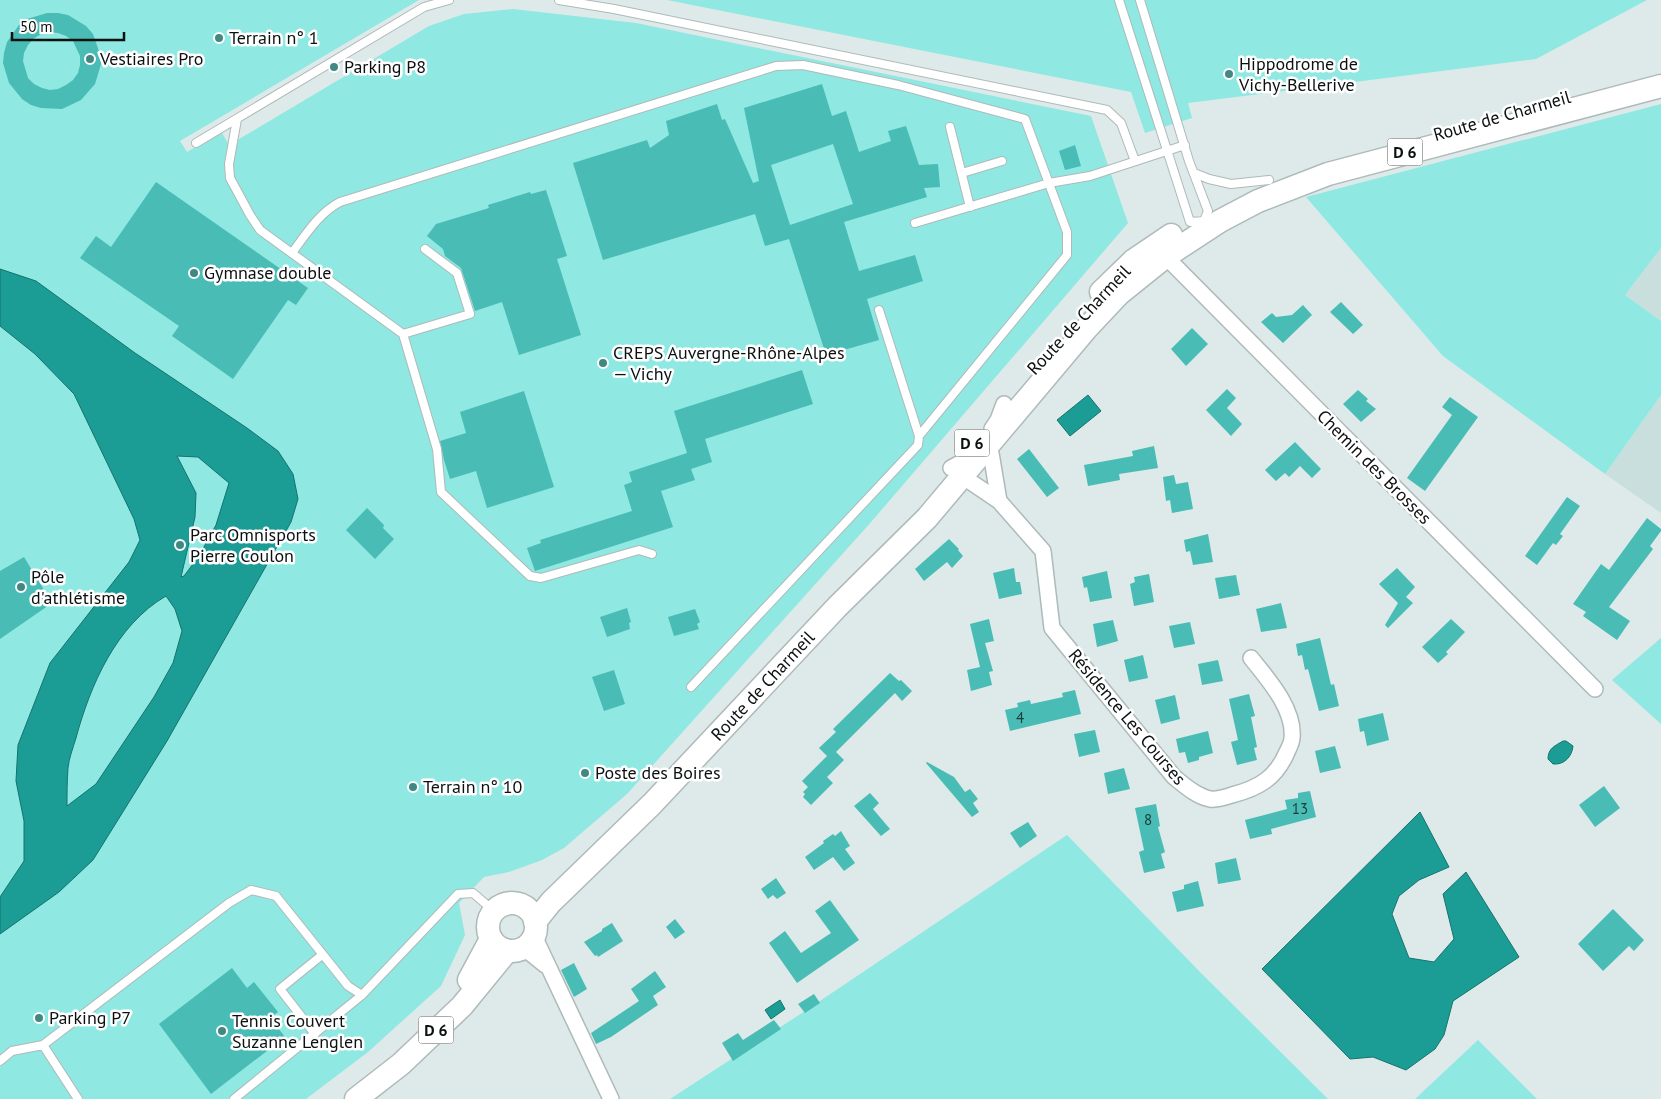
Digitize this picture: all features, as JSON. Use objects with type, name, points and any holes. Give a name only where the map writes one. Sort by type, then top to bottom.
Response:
[{"type":"main road","name":"Route de Charmeil","points":[[966,463],[1087,328],[1160,251],[1238,193],[1332,157],[1440,134],[1661,71]]},
{"type":"main road","name":"Route de Charmeil","points":[[355,1099],[453,1001],[469,980],[518,939],[551,902],[652,804],[837,606],[927,518],[966,463],[1004,404],[1069,325],[1134,260],[1160,251],[1205,219],[1328,174],[1661,86]]},
{"type":"main road","name":"Route de Charmeil","points":[[494,911],[502,905],[518,904],[544,894],[584,872]]},
{"type":"main road","points":[[494,911],[489,919],[488,929],[518,939],[530,911],[518,904]]},
{"type":"street","name":"Chemin des Brosses","points":[[1160,251],[1594,689]]},
{"type":"street","points":[[966,463],[991,453],[999,501]]},
{"type":"street","name":"Résidence Les Courses","points":[[966,463],[1043,551],[1052,628],[1174,777],[1188,789],[1210,799],[1222,798],[1251,790],[1266,781],[1282,764],[1292,737],[1290,720],[1281,696],[1251,658]]},
{"type":"street","points":[[518,939],[553,974],[612,1099]]},
{"type":"lane","points":[[196,143],[424,7],[450,0]]},
{"type":"lane","points":[[559,0],[614,9],[1107,110],[1121,123],[1135,161]]},
{"type":"lane","points":[[1119,0],[1173,170],[1205,219]]},
{"type":"lane","points":[[1140,0],[1194,173],[1205,219]]},
{"type":"lane","points":[[292,253],[320,215],[340,202],[776,66],[803,65],[888,83],[1026,119],[1067,232],[1067,255],[919,436]]},
{"type":"lane","points":[[237,119],[229,164],[230,178],[260,230],[403,334],[437,449],[441,492],[530,576],[541,578],[639,550],[652,554]]},
{"type":"lane","points":[[950,127],[970,207]]},
{"type":"lane","points":[[915,224],[1049,183],[1090,176],[1185,145]]},
{"type":"lane","points":[[962,173],[1002,161]]},
{"type":"lane","points":[[1194,173],[1231,184],[1269,180]]},
{"type":"lane","points":[[403,334],[470,314],[457,273],[425,249]]},
{"type":"lane","points":[[691,687],[918,444],[919,436],[880,310]]},
{"type":"lane","points":[[0,1060],[12,1051],[43,1045],[228,903],[251,890],[276,896],[348,986],[362,995]]},
{"type":"lane","points":[[234,1099],[362,995],[458,894],[473,893],[494,911]]},
{"type":"lane","points":[[315,1034],[280,989],[322,955]]},
{"type":"lane","points":[[43,1045],[78,1099]]},
{"type":"shaded area","points":[[0,0],[419,0],[180,141],[187,152],[219,133],[222,133],[229,145],[429,26],[464,14],[513,9],[636,23],[1091,116],[1128,223],[872,521],[627,794],[564,848],[542,860],[509,872],[484,877],[459,903],[465,935],[441,986],[368,1052],[306,1099],[0,1099]]},
{"type":"shaded area","name":"Hippodrome de Vichy-Bellerive","points":[[667,0],[1647,0],[1536,59],[1188,103],[1192,118],[1145,133],[1131,92]]},
{"type":"shaded area","points":[[1661,104],[1661,248],[1625,295],[1661,321],[1661,395],[1605,474],[1443,356],[1306,197]]},
{"type":"shaded area","points":[[1661,248],[1661,321],[1625,295]]},
{"type":"shaded area","points":[[0,269],[36,281],[135,353],[278,451],[293,474],[298,499],[291,522],[167,741],[93,860],[59,892],[0,934],[0,897],[24,861],[24,821],[16,781],[18,745],[50,663],[129,562],[140,540],[134,519],[74,394],[35,354],[0,326]],"holes":[[[177,456],[198,457],[229,483],[216,525],[199,556],[184,576],[181,577],[195,517],[196,493]],[[166,596],[175,609],[182,631],[173,663],[154,697],[96,784],[67,806],[69,760],[97,678],[119,640],[133,623],[148,608]]]},
{"type":"shaded area","points":[[1088,395],[1101,411],[1070,436],[1057,420]]},
{"type":"shaded area","points":[[1661,395],[1661,513],[1605,474]]},
{"type":"shaded area","points":[[1661,638],[1661,724],[1612,680]]},
{"type":"shaded area","points":[[1563,741],[1573,746],[1571,754],[1564,762],[1553,764],[1548,759],[1549,752]]},
{"type":"shaded area","points":[[1420,812],[1449,867],[1419,880],[1399,896],[1392,914],[1409,958],[1434,962],[1454,939],[1443,894],[1466,872],[1519,957],[1453,1001],[1444,1035],[1435,1049],[1406,1070],[1373,1057],[1350,1059],[1262,969]]},
{"type":"shaded area","points":[[1067,835],[1199,971],[1328,1099],[670,1099],[802,1013]]},
{"type":"shaded area","points":[[780,1000],[785,1009],[771,1019],[765,1010]]},
{"type":"shaded area","points":[[1478,1040],[1537,1099],[1415,1099]]},
{"type":"building","name":"Vestiaires Pro","points":[[47,13],[68,15],[86,26],[93,34],[100,54],[101,64],[95,84],[81,100],[62,109],[41,108],[31,105],[22,99],[9,83],[3,63],[7,42],[19,25],[27,19]],"holes":[[[49,32],[58,33],[73,41],[80,56],[80,65],[78,73],[73,80],[58,89],[50,90],[34,84],[28,78],[23,61],[24,53],[33,39],[41,34]]]},
{"type":"building","points":[[822,84],[832,116],[846,111],[859,152],[891,141],[888,131],[906,126],[919,165],[938,164],[940,187],[924,188],[927,197],[844,222],[859,271],[915,255],[923,281],[867,299],[879,340],[826,355],[789,239],[765,246],[755,214],[603,260],[573,163],[647,140],[650,148],[669,135],[666,121],[717,104],[722,120],[725,119],[753,183],[759,181],[744,108]],"holes":[[[833,144],[853,204],[790,225],[771,165]]]},
{"type":"building","points":[[1075,145],[1081,166],[1065,170],[1059,151]]},
{"type":"building","name":"Gymnase double","points":[[156,182],[308,288],[296,305],[288,300],[233,379],[172,336],[179,326],[80,258],[96,236],[111,247]]},
{"type":"building","points":[[546,190],[567,256],[557,259],[581,335],[519,355],[502,302],[475,311],[461,268],[445,256],[443,249],[427,236],[436,224],[489,208],[488,205],[530,192],[531,194]]},
{"type":"building","points":[[1341,302],[1363,325],[1353,334],[1330,312]]},
{"type":"building","points":[[1303,305],[1312,315],[1283,343],[1261,322],[1272,313],[1276,317],[1292,315]]},
{"type":"building","points":[[1192,328],[1208,344],[1186,366],[1171,349]]},
{"type":"building","points":[[802,370],[813,404],[705,439],[712,462],[691,469],[695,480],[661,491],[673,527],[535,571],[527,548],[541,543],[540,540],[632,511],[624,485],[632,482],[629,472],[687,453],[674,411]]},
{"type":"building","points":[[1227,389],[1236,398],[1227,408],[1242,424],[1231,436],[1206,410]]},
{"type":"building","points":[[1358,390],[1368,399],[1366,401],[1376,409],[1361,422],[1343,404]]},
{"type":"building","points":[[524,391],[554,487],[487,508],[476,471],[450,479],[440,441],[466,433],[460,412]]},
{"type":"building","points":[[1450,397],[1478,417],[1425,491],[1407,478],[1452,415],[1442,407]]},
{"type":"building","points":[[1295,442],[1321,469],[1312,478],[1300,466],[1289,477],[1285,473],[1276,481],[1265,470]]},
{"type":"building","points":[[1154,446],[1158,468],[1119,474],[1120,480],[1088,486],[1084,465],[1133,456],[1132,451]]},
{"type":"building","points":[[1029,449],[1059,488],[1047,497],[1017,459]]},
{"type":"building","points":[[1174,475],[1176,484],[1188,482],[1193,509],[1172,513],[1170,500],[1166,501],[1163,477]]},
{"type":"building","points":[[1567,497],[1580,506],[1560,534],[1563,536],[1556,545],[1553,543],[1537,565],[1525,556]]},
{"type":"building","points":[[367,508],[384,525],[383,528],[394,539],[375,559],[346,530]]},
{"type":"building","points":[[1647,518],[1661,531],[1650,546],[1653,549],[1609,607],[1630,621],[1617,640],[1583,616],[1586,612],[1573,604],[1601,564],[1609,570]]},
{"type":"building","points":[[1208,534],[1213,562],[1193,565],[1190,551],[1186,552],[1184,540]]},
{"type":"building","points":[[949,539],[963,556],[952,568],[947,562],[924,581],[915,569]]},
{"type":"building","name":"Pôle d'athlétisme","points":[[24,557],[52,603],[0,639],[0,571]]},
{"type":"building","points":[[1014,568],[1016,582],[1020,582],[1022,594],[999,599],[993,573]]},
{"type":"building","points":[[1397,568],[1415,587],[1406,597],[1413,603],[1388,628],[1385,625],[1398,603],[1379,584]]},
{"type":"building","points":[[1107,571],[1112,598],[1090,602],[1087,587],[1084,588],[1082,577]]},
{"type":"building","points":[[1149,574],[1154,602],[1134,606],[1130,584],[1135,582],[1134,577]]},
{"type":"building","points":[[1236,575],[1240,595],[1219,599],[1215,578]]},
{"type":"building","points":[[1281,603],[1287,628],[1261,632],[1256,609]]},
{"type":"building","points":[[627,608],[631,622],[629,623],[630,629],[607,637],[600,617]]},
{"type":"building","points":[[695,609],[700,622],[697,624],[699,629],[674,636],[668,617]]},
{"type":"building","points":[[989,619],[994,641],[985,643],[993,671],[989,672],[992,685],[971,691],[967,670],[980,667],[970,624]]},
{"type":"building","points":[[1451,619],[1465,632],[1446,652],[1448,654],[1438,663],[1422,647]]},
{"type":"building","points":[[1113,620],[1118,641],[1097,647],[1093,624]]},
{"type":"building","points":[[1190,622],[1195,644],[1174,648],[1169,626]]},
{"type":"building","points":[[1320,638],[1331,685],[1334,684],[1339,706],[1319,711],[1308,669],[1305,670],[1302,655],[1298,656],[1296,644]]},
{"type":"building","points":[[1143,655],[1148,678],[1129,682],[1124,660]]},
{"type":"building","points":[[1218,660],[1223,681],[1202,685],[1198,664]]},
{"type":"building","points":[[614,670],[625,704],[604,711],[592,677]]},
{"type":"building","points":[[890,673],[899,681],[901,680],[912,691],[902,701],[895,693],[836,752],[844,760],[827,777],[833,783],[811,805],[803,797],[805,794],[803,792],[808,787],[802,781],[827,756],[819,748],[836,732],[833,729]]},
{"type":"building","points":[[1075,690],[1081,714],[1010,731],[1005,710],[1018,707],[1017,703],[1030,700],[1031,704],[1063,697],[1062,693]]},
{"type":"building","points":[[1249,694],[1255,716],[1251,717],[1257,747],[1254,748],[1257,760],[1237,765],[1231,742],[1238,740],[1229,699]]},
{"type":"building","points":[[1175,695],[1180,719],[1161,724],[1155,700]]},
{"type":"building","points":[[1383,713],[1389,740],[1367,746],[1364,731],[1360,732],[1358,719]]},
{"type":"building","points":[[1095,730],[1100,752],[1079,757],[1074,734]]},
{"type":"building","points":[[1208,731],[1213,753],[1188,763],[1185,752],[1179,753],[1176,739]]},
{"type":"building","points":[[1335,746],[1341,768],[1320,773],[1315,751]]},
{"type":"building","points":[[927,762],[954,777],[965,792],[970,789],[978,799],[973,803],[979,812],[972,817]]},
{"type":"building","points":[[1124,768],[1130,789],[1108,794],[1104,773]]},
{"type":"building","points":[[1604,786],[1620,808],[1595,827],[1579,805]]},
{"type":"building","points":[[1310,791],[1316,817],[1271,829],[1272,834],[1250,839],[1245,820],[1287,809],[1285,800],[1298,798],[1298,793]]},
{"type":"building","points":[[870,793],[879,803],[873,809],[890,829],[881,836],[854,806]]},
{"type":"building","points":[[1156,804],[1160,826],[1158,827],[1165,852],[1161,854],[1165,868],[1144,873],[1139,852],[1144,850],[1135,808]]},
{"type":"building","points":[[1028,822],[1037,836],[1020,848],[1010,833]]},
{"type":"building","points":[[841,831],[850,846],[845,849],[855,863],[844,871],[833,857],[814,870],[805,857],[824,843],[823,841]]},
{"type":"building","points":[[1236,858],[1241,880],[1218,884],[1215,863]]},
{"type":"building","points":[[776,878],[786,893],[777,899],[773,895],[768,899],[761,889]]},
{"type":"building","points":[[1198,881],[1204,906],[1177,912],[1172,892],[1184,889],[1184,885]]},
{"type":"building","points":[[830,900],[859,940],[797,983],[769,943],[785,931],[801,953],[831,933],[815,911]]},
{"type":"building","points":[[1613,909],[1644,940],[1634,951],[1629,946],[1603,971],[1578,944]]},
{"type":"building","points":[[675,919],[685,932],[675,939],[666,927]]},
{"type":"building","points":[[612,923],[623,941],[598,957],[597,955],[595,956],[584,942]]},
{"type":"building","points":[[574,963],[587,989],[574,997],[561,970]]},
{"type":"building","name":"Tennis Couvert Suzanne Lenglen","points":[[232,968],[247,988],[254,982],[278,1012],[270,1018],[285,1037],[211,1094],[159,1024]]},
{"type":"building","points":[[655,971],[666,987],[653,996],[658,1005],[611,1037],[596,1044],[591,1033],[639,1001],[631,989]]},
{"type":"building","points":[[814,994],[820,1003],[805,1013],[798,1004]]},
{"type":"building","points":[[774,1020],[781,1029],[733,1061],[722,1043],[738,1033],[743,1040]]},
{"type":"place","name":"Terrain n° 1","points":[[219,38]]},
{"type":"place","name":"Vestiaires Pro","points":[[90,59]]},
{"type":"place","name":"Parking P8","points":[[334,67]]},
{"type":"place","name":"Hippodrome de Vichy-Bellerive","points":[[1229,74]]},
{"type":"place","name":"Gymnase double","points":[[194,273]]},
{"type":"place","name":"CREPS Auvergne-Rhône-Alpes — Vichy","points":[[603,363]]},
{"type":"place","name":"Parc Omnisports Pierre Coulon","points":[[180,545]]},
{"type":"place","name":"Pôle d'athlétisme","points":[[21,587]]},
{"type":"place","name":"Poste des Boires","points":[[585,773]]},
{"type":"place","name":"Terrain n° 10","points":[[413,787]]},
{"type":"place","name":"Parking P7","points":[[39,1018]]},
{"type":"place","name":"Tennis Couvert Suzanne Lenglen","points":[[222,1031]]}]
